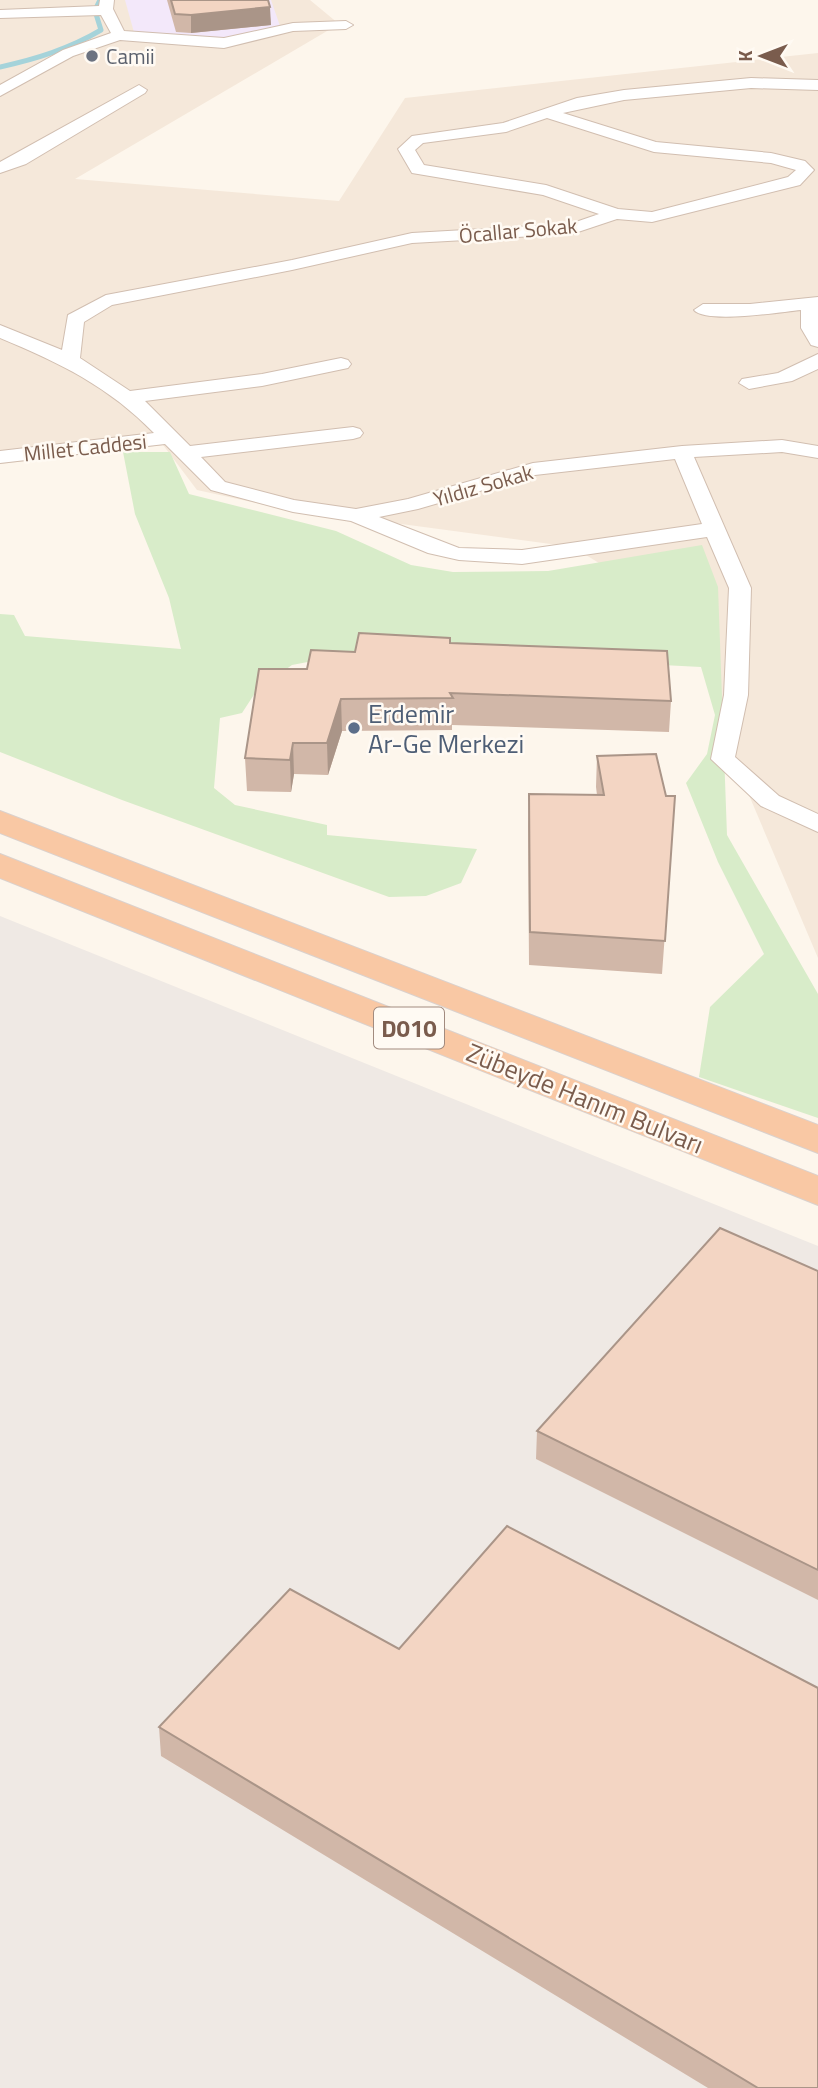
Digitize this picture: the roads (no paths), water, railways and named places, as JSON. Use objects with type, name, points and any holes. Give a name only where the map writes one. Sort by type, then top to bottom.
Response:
[{"type":"highway","name":"Zübeyde Hanım Bulvarı","points":[[0,821],[818,1140]]},
{"type":"highway","name":"Zübeyde Hanım Bulvarı","points":[[0,865],[818,1191]]},
{"type":"street","points":[[0,14],[107,5],[118,35]]},
{"type":"street","points":[[0,91],[68,53],[118,35],[224,43],[293,27],[346,25]]},
{"type":"street","name":"Öcallar Sokak","points":[[616,214],[546,190],[418,169],[406,149],[418,139],[506,127],[578,103],[624,95],[751,83],[818,85]]},
{"type":"street","points":[[0,168],[20,160],[139,90]]},
{"type":"street","points":[[547,113],[654,147],[771,158],[799,165],[806,170],[794,181],[729,200],[652,217],[616,214]]},
{"type":"street","name":"Öcallar Sokak","points":[[70,360],[75,319],[106,301],[292,265],[412,238],[572,229],[616,214]]},
{"type":"street","points":[[703,310],[750,310],[814,304],[810,328],[818,341]]},
{"type":"street","points":[[0,331],[70,360],[126,397],[170,438]]},
{"type":"street","points":[[749,383],[777,381],[804,370],[818,360]]},
{"type":"street","points":[[126,397],[262,380],[341,364]]},
{"type":"street","points":[[185,453],[353,433]]},
{"type":"street","name":"Yıldız Sokak","points":[[170,438],[218,486],[293,506],[356,514],[411,505],[533,469],[682,452],[782,446],[818,452]]},
{"type":"street","name":"Millet Caddesi","points":[[0,457],[170,438]]},
{"type":"street","points":[[682,452],[740,588],[736,695],[723,759],[769,801],[818,824]]},
{"type":"street","points":[[356,514],[436,548],[459,554],[522,557],[715,529]]},
{"type":"waterway","points":[[96,8],[100,0]]},
{"type":"waterway","points":[[0,67],[52,53],[89,37],[101,30],[96,14]]},
{"type":"place","name":"Camii","points":[[92,56]]},
{"type":"place","name":"Erdemir Ar-Ge Merkezi","points":[[354,728]]}]
